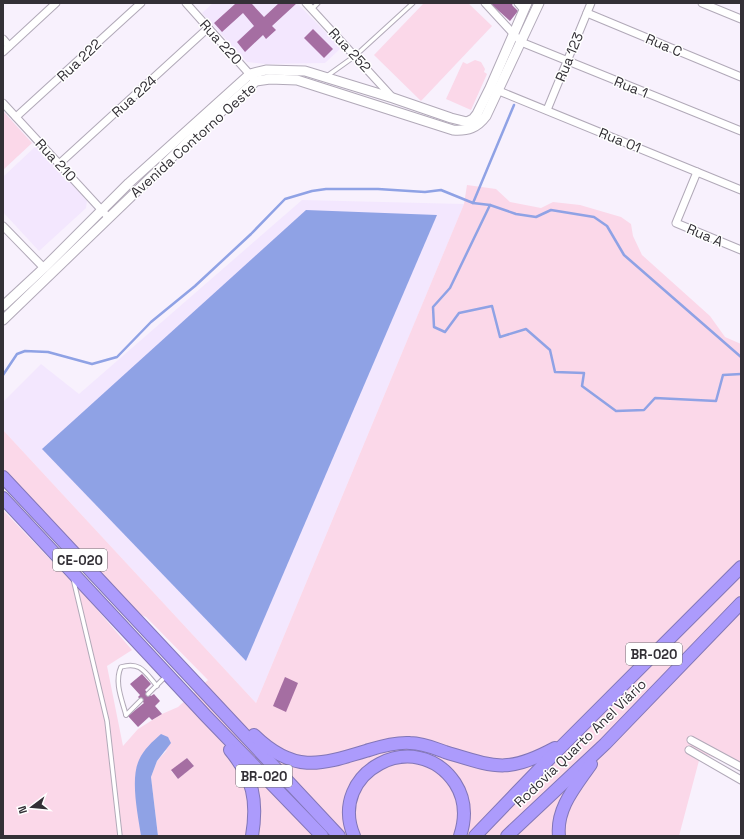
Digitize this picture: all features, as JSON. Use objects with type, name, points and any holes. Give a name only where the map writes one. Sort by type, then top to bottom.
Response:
[{"type":"highway","name":"CE-020","points":[[3,477],[227,717]]},
{"type":"highway","name":"CE-020","points":[[3,498],[206,716]]},
{"type":"highway","name":"Rodovia Quarto Anel Viário","points":[[567,741],[741,567]]},
{"type":"highway","name":"Rodovia Quarto Anel Viário","points":[[507,836],[605,744],[741,603]]},
{"type":"highway","points":[[206,716],[244,768],[250,780],[255,812],[252,836]]},
{"type":"highway","name":"BR-020","points":[[206,716],[322,836]]},
{"type":"highway","points":[[227,717],[234,719],[262,743],[284,758],[310,764],[332,761],[401,742],[422,744],[488,765],[502,766],[527,762],[567,741]]},
{"type":"highway","name":"BR-020","points":[[227,717],[339,836]]},
{"type":"highway","name":"BR-020","points":[[475,836],[567,741]]},
{"type":"highway","points":[[559,836],[560,820],[564,804],[605,744]]},
{"type":"highway","points":[[354,836],[349,805],[353,789],[364,774],[382,762],[402,756],[414,756],[426,759],[440,766],[458,788],[464,804],[464,816],[460,836]]},
{"type":"street","name":"Rua 222","points":[[16,117],[141,3]]},
{"type":"street","name":"Rua 220","points":[[186,3],[253,78]]},
{"type":"street","name":"Rua 252","points":[[306,3],[393,98]]},
{"type":"street","points":[[484,3],[521,42]]},
{"type":"street","points":[[475,123],[486,116],[539,3]]},
{"type":"street","name":"Rua 123","points":[[547,110],[591,3]]},
{"type":"street","points":[[702,3],[741,20]]},
{"type":"street","points":[[3,52],[52,4]]},
{"type":"street","points":[[475,123],[514,34],[523,5]]},
{"type":"street","name":"Rua C","points":[[587,13],[741,77]]},
{"type":"street","name":"Rua 224","points":[[59,164],[208,28]]},
{"type":"street","points":[[3,39],[9,46]]},
{"type":"street","name":"Rua 1","points":[[521,42],[741,131]]},
{"type":"street","name":"Avenida Contorno Oeste","points":[[3,306],[188,129],[253,78],[266,70],[305,71],[393,98],[462,122],[475,123]]},
{"type":"street","name":"Avenida Contorno Oeste","points":[[4,317],[253,78],[297,80],[453,130],[462,131],[475,123]]},
{"type":"street","name":"Rua 01","points":[[499,91],[741,190]]},
{"type":"street","name":"Rua 210","points":[[3,103],[108,217]]},
{"type":"street","name":"Rua A","points":[[697,172],[676,223],[741,250]]},
{"type":"street","points":[[3,226],[44,268]]},
{"type":"street","points":[[691,740],[741,767]]},
{"type":"street","points":[[689,750],[741,780]]},
{"type":"lane","points":[[312,9],[318,3]]},
{"type":"lane","points":[[326,77],[355,56],[413,3]]},
{"type":"lane","points":[[72,573],[107,721],[120,836]]},
{"type":"lane","points":[[141,700],[126,715],[118,682],[118,673],[121,667],[131,664],[141,668],[157,686]]},
{"type":"lane","points":[[148,694],[167,675]]},
{"type":"shaded area","points":[[213,3],[297,3],[341,48],[325,63],[265,64],[247,62],[202,13]]},
{"type":"shaded area","points":[[424,3],[468,3],[492,26],[421,101],[374,55]]},
{"type":"shaded area","points":[[475,60],[481,62],[485,69],[484,72],[487,74],[471,110],[446,99],[463,62],[467,64]]},
{"type":"shaded area","points":[[3,111],[32,143],[3,170]]},
{"type":"shaded area","points":[[36,146],[87,201],[86,208],[39,251],[3,212],[3,177]]},
{"type":"shaded area","points":[[467,185],[496,189],[510,202],[541,208],[553,202],[580,205],[621,217],[631,224],[633,236],[642,255],[710,316],[725,337],[741,344],[741,767],[701,753],[679,836],[158,836],[151,777],[157,761],[167,750],[139,761],[136,779],[141,836],[3,836],[3,510],[88,599],[132,650],[107,666],[123,746],[138,729],[162,714],[178,707],[208,680],[146,617],[139,614],[3,469],[3,430],[256,703],[464,204]],"holes":[[[187,758],[194,766],[178,779],[171,771]]]},
{"type":"shaded area","points":[[302,200],[464,204],[256,703],[3,430],[3,402],[41,364],[79,394]]},
{"type":"water","points":[[306,210],[437,215],[246,661],[42,449]]},
{"type":"water","points":[[161,734],[168,737],[171,743],[157,761],[151,777],[158,836],[141,836],[135,787],[136,768],[143,752]]},
{"type":"building","points":[[234,3],[253,3],[252,4],[264,17],[279,3],[297,3],[272,26],[276,30],[266,39],[263,35],[245,52],[237,42],[254,26],[243,13],[222,32],[214,23],[235,4]]},
{"type":"building","points":[[490,3],[513,3],[512,5],[518,11],[510,21]]},
{"type":"building","points":[[313,29],[333,49],[324,58],[304,38]]},
{"type":"building","points":[[142,674],[151,684],[145,690],[151,696],[154,694],[160,701],[155,706],[162,714],[152,720],[149,717],[138,727],[128,716],[144,703],[138,697],[140,695],[130,684]]},
{"type":"building","points":[[285,677],[298,683],[286,712],[273,706]]},
{"type":"building","points":[[187,758],[194,766],[178,779],[171,770]]},
{"type":"waterway","points":[[473,203],[514,105]]},
{"type":"waterway","points":[[3,375],[17,354],[25,351],[48,352],[92,364],[117,357],[151,322],[195,286],[251,234],[285,199],[312,191],[326,189],[378,189],[425,192],[441,190],[473,203],[490,205],[516,214],[536,217],[551,210],[594,217],[607,226],[624,255],[741,357]]},
{"type":"waterway","points":[[490,205],[450,288],[433,307],[434,327],[445,332],[459,313],[492,306],[500,337],[526,329],[550,350],[555,372],[584,373],[582,386],[616,411],[644,410],[655,398],[716,401],[723,375],[741,374]]}]
